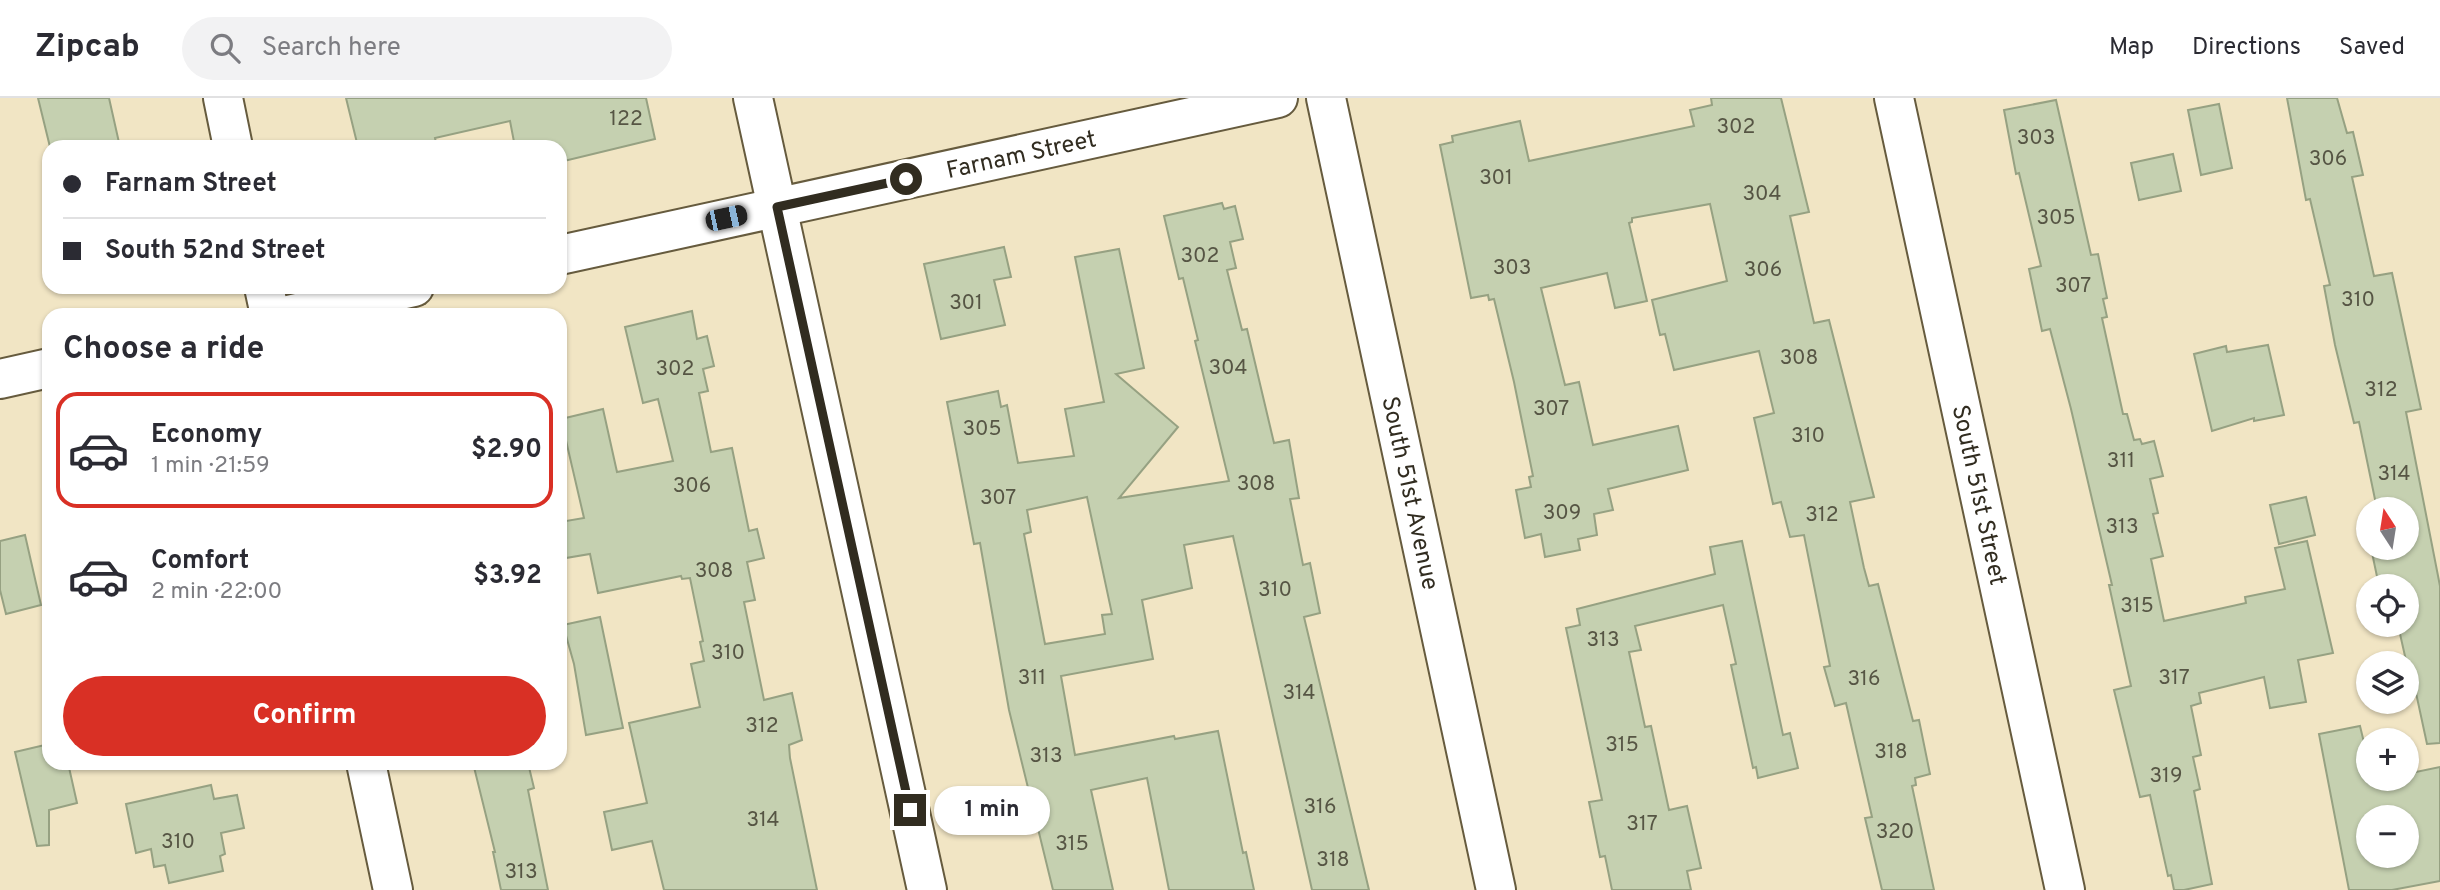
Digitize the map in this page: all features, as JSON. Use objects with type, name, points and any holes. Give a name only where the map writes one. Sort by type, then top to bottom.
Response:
[{"type":"street","points":[[223,98],[232,140]]},
{"type":"street","points":[[753,98],[927,890]]},
{"type":"street","name":"Farnam Street","points":[[567,253],[1278,98]]},
{"type":"street","name":"South 51st Avenue","points":[[1326,98],[1496,890]]},
{"type":"street","name":"South 51st Street","points":[[1894,98],[2065,890]]},
{"type":"street","points":[[320,308],[382,294]]},
{"type":"street","points":[[0,379],[42,370]]},
{"type":"street","points":[[367,770],[393,890]]},
{"type":"building","points":[[38,98],[109,98],[118,140],[48,140]]},
{"type":"building","points":[[346,98],[646,98],[655,139],[567,160],[567,140],[514,140],[510,121],[435,140],[356,140]]},
{"type":"building","points":[[1711,98],[1781,98],[1809,212],[1790,216],[1814,323],[1829,320],[1874,497],[1850,502],[1864,568],[1869,586],[1878,584],[1913,721],[1919,720],[1930,774],[1915,778],[1916,785],[1912,786],[1934,890],[1882,890],[1865,818],[1872,817],[1846,703],[1835,706],[1824,667],[1830,666],[1804,535],[1790,537],[1781,502],[1773,504],[1754,418],[1774,413],[1759,351],[1674,370],[1665,334],[1660,335],[1652,300],[1727,281],[1710,204],[1632,218],[1629,223],[1647,301],[1615,308],[1607,273],[1541,288],[1565,385],[1579,382],[1593,445],[1678,426],[1688,470],[1608,489],[1613,510],[1594,514],[1597,535],[1578,539],[1580,550],[1545,557],[1541,534],[1525,538],[1516,490],[1531,487],[1529,477],[1533,476],[1514,382],[1494,299],[1489,300],[1488,295],[1471,298],[1440,145],[1453,142],[1452,136],[1520,121],[1529,161],[1694,126],[1690,110],[1712,105]]},
{"type":"building","points":[[2287,98],[2337,98],[2347,133],[2353,132],[2363,175],[2352,177],[2374,276],[2392,273],[2421,409],[2406,412],[2440,586],[2440,743],[2427,744],[2419,707],[2419,651],[2404,651],[2401,637],[2419,637],[2419,574],[2376,574],[2374,560],[2419,560],[2419,497],[2375,497],[2359,422],[2354,423],[2335,345],[2324,286],[2330,285],[2310,199],[2306,200]]},
{"type":"building","points":[[2056,100],[2091,255],[2098,254],[2107,298],[2103,299],[2107,317],[2102,318],[2123,414],[2127,414],[2134,440],[2140,439],[2142,444],[2154,441],[2163,476],[2150,479],[2158,513],[2153,514],[2163,556],[2151,559],[2164,621],[2246,603],[2245,597],[2285,589],[2275,548],[2307,541],[2333,653],[2298,660],[2306,702],[2270,708],[2264,677],[2199,693],[2201,703],[2191,706],[2201,755],[2193,757],[2200,789],[2194,791],[2212,884],[2184,890],[2174,890],[2171,875],[2168,876],[2150,795],[2140,797],[2114,690],[2131,686],[2109,585],[2112,585],[2050,329],[2042,331],[2029,269],[2041,266],[2019,173],[2016,174],[2004,110]]},
{"type":"building","points":[[2219,104],[2232,168],[2201,175],[2188,110]]},
{"type":"building","points":[[2173,154],[2181,191],[2139,200],[2131,163]]},
{"type":"building","points":[[1222,203],[1224,209],[1235,206],[1243,239],[1230,242],[1236,268],[1227,270],[1242,330],[1247,329],[1274,443],[1289,440],[1299,498],[1290,499],[1303,565],[1310,563],[1320,613],[1304,617],[1369,890],[1312,890],[1233,536],[1184,545],[1192,588],[1142,600],[1153,659],[1061,676],[1075,755],[1174,736],[1175,739],[1218,731],[1243,853],[1246,852],[1254,890],[1169,890],[1147,778],[1091,790],[1113,890],[1053,890],[1009,710],[980,543],[974,544],[947,402],[998,391],[1001,407],[1007,405],[1018,463],[1074,456],[1065,409],[1104,402],[1075,257],[1119,249],[1144,368],[1116,374],[1178,427],[1119,498],[1229,481],[1195,341],[1198,340],[1183,278],[1179,279],[1164,216]],"holes":[[[1087,497],[1112,614],[1102,615],[1105,634],[1045,644],[1024,534],[1031,532],[1027,510]]]},
{"type":"building","points":[[1004,247],[1011,277],[994,280],[1005,325],[941,339],[924,264]]},
{"type":"building","points":[[692,311],[697,339],[707,336],[714,366],[703,369],[708,391],[699,393],[711,452],[732,448],[749,531],[757,529],[764,558],[747,562],[755,600],[744,602],[764,700],[792,693],[802,740],[789,745],[790,758],[817,890],[664,890],[652,841],[612,850],[604,812],[647,803],[629,723],[700,707],[691,664],[704,661],[700,642],[703,641],[690,578],[682,579],[681,576],[598,593],[590,554],[567,558],[567,521],[584,518],[567,445],[567,418],[603,409],[617,472],[673,461],[658,399],[643,403],[625,327]]},
{"type":"building","points":[[2268,345],[2284,415],[2254,421],[2254,418],[2212,431],[2194,354],[2226,346],[2227,352]]},
{"type":"building","points":[[2306,497],[2315,535],[2279,544],[2270,505]]},
{"type":"building","points":[[25,535],[41,605],[6,614],[0,590],[0,541]]},
{"type":"building","points":[[1742,541],[1783,735],[1790,733],[1798,768],[1758,778],[1756,767],[1753,768],[1731,665],[1736,664],[1723,605],[1635,626],[1641,650],[1629,652],[1645,727],[1651,726],[1669,810],[1687,806],[1701,868],[1687,871],[1691,890],[1612,890],[1605,856],[1600,857],[1589,802],[1602,800],[1566,628],[1580,625],[1577,609],[1715,574],[1710,547]]},
{"type":"building","points":[[600,617],[623,728],[586,735],[567,639],[567,624]]},
{"type":"building","points":[[2360,726],[2356,728],[2356,791],[2419,791],[2419,771],[2440,767],[2440,881],[2392,890],[2349,890],[2319,734]]},
{"type":"building","points":[[42,746],[42,770],[70,770],[77,803],[49,810],[49,845],[37,846],[15,752]]},
{"type":"building","points":[[475,770],[530,770],[534,788],[528,790],[548,890],[501,890],[495,852]]},
{"type":"building","points":[[211,785],[214,799],[237,795],[244,828],[221,833],[225,854],[220,856],[223,871],[169,883],[165,865],[154,867],[151,849],[136,853],[126,804]]},
{"type":"route","points":[[906,179],[777,207],[910,810]]}]
